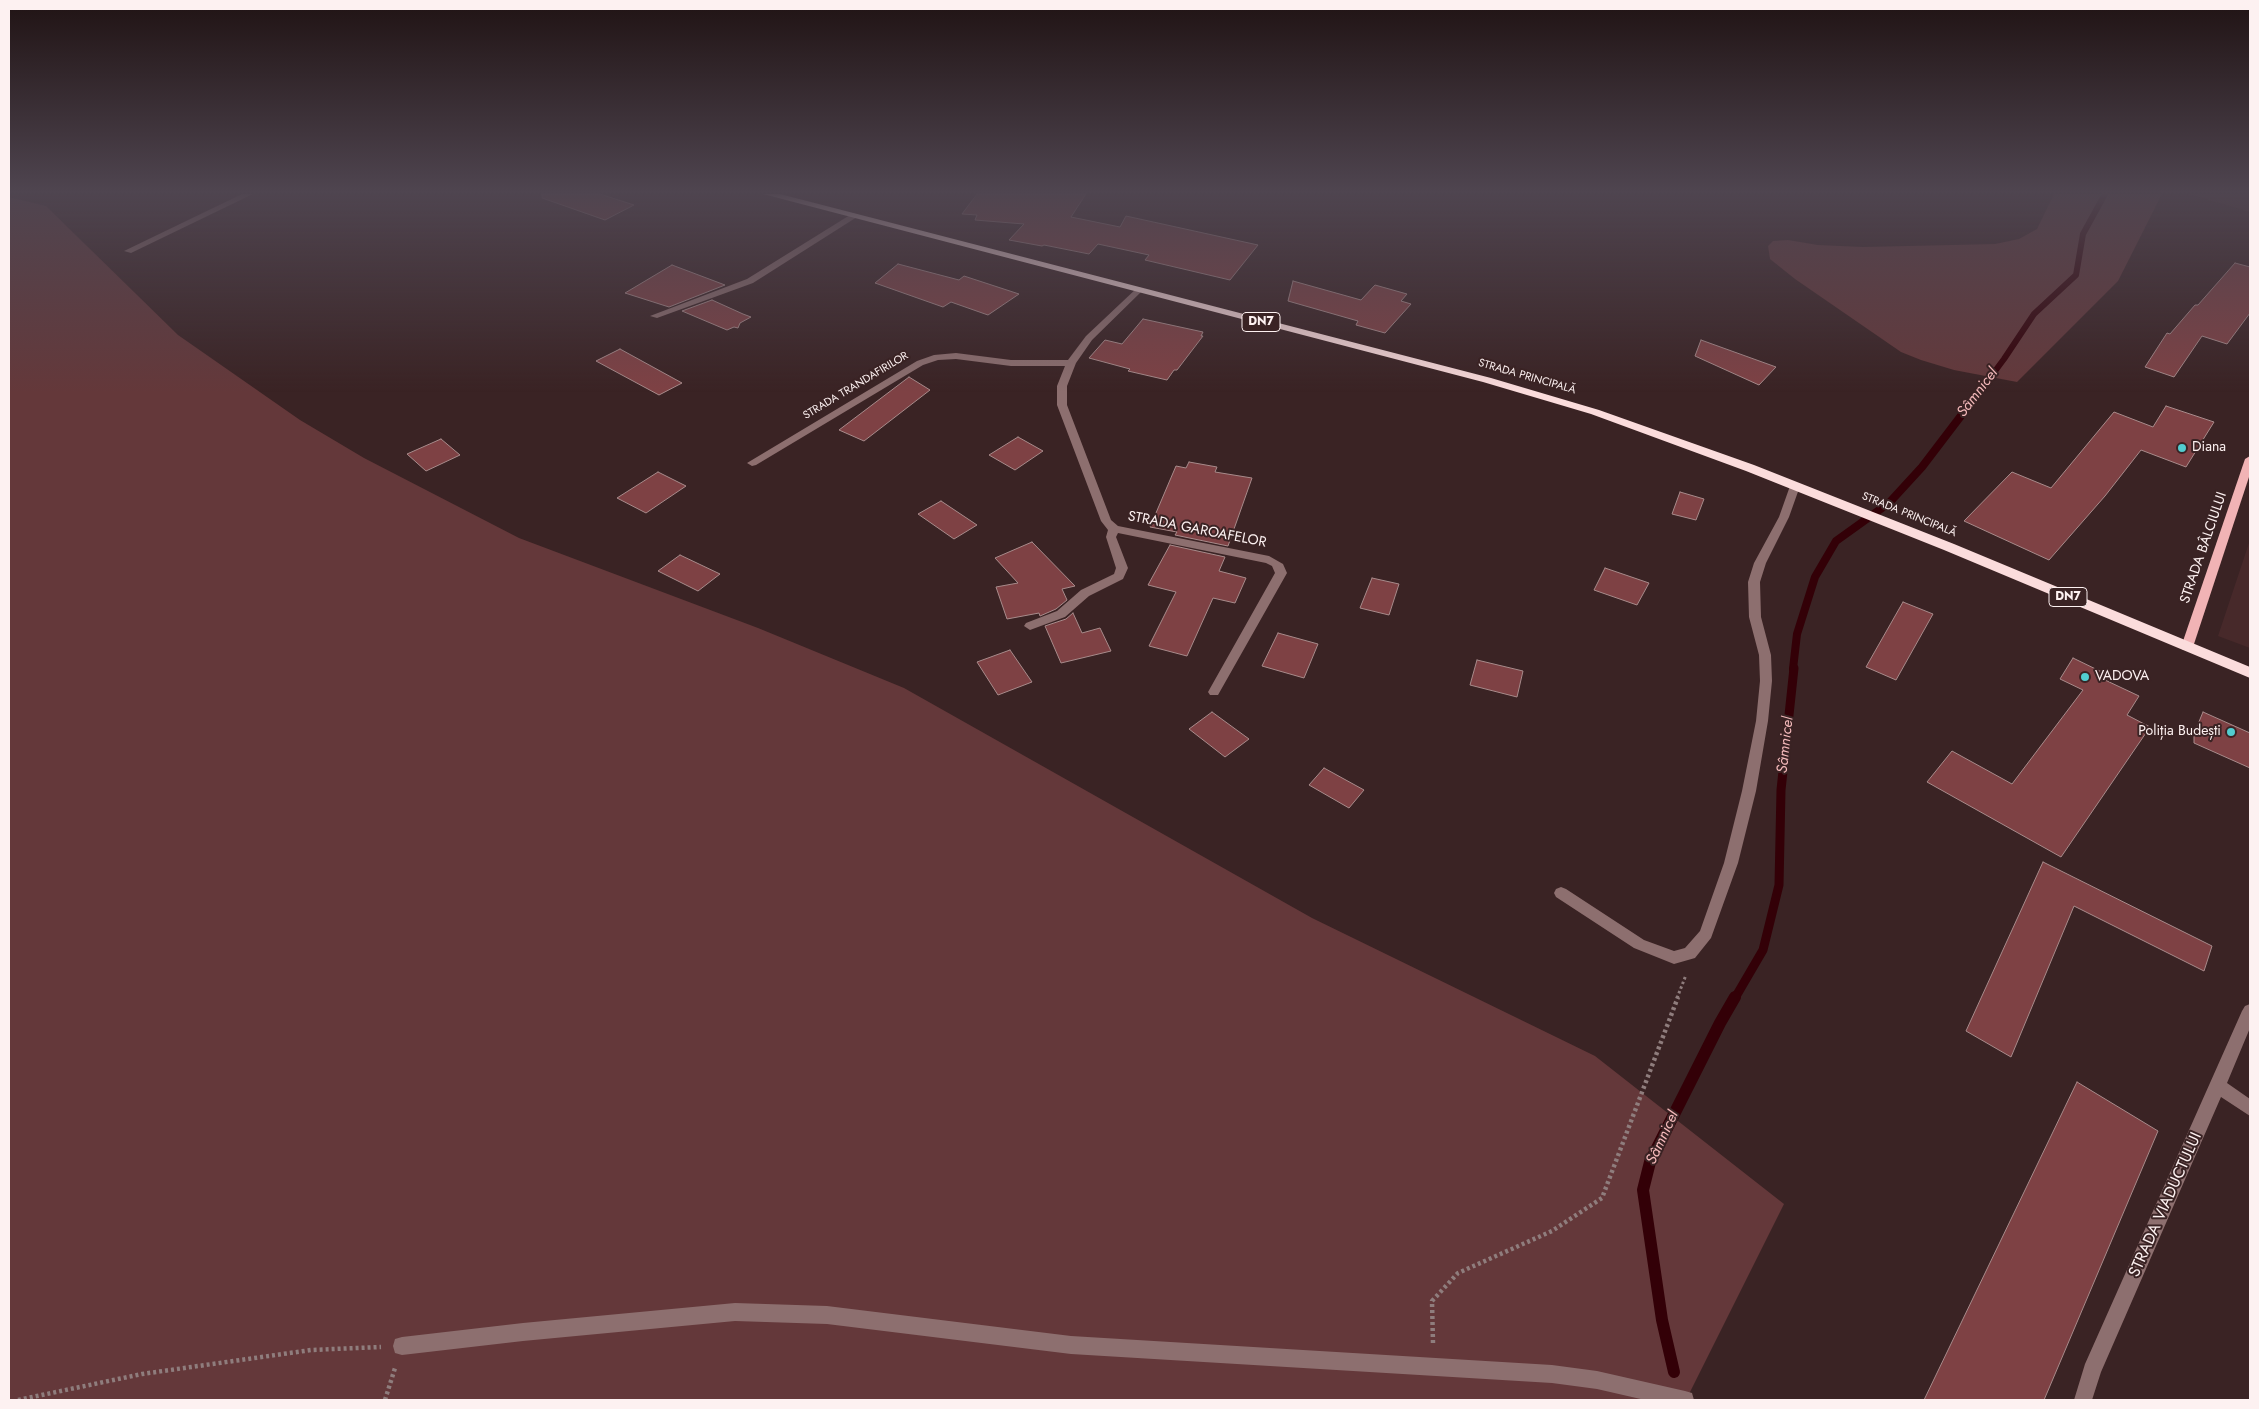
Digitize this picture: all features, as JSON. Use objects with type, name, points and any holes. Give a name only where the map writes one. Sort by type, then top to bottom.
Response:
[{"type":"highway","name":"STRADA PRINCIPALĂ","points":[[1020,260],[1538,394],[1654,432],[1949,547],[2250,673]]},
{"type":"main road","name":"STRADA BÂLCIULUI","points":[[2186,647],[2250,459]]},
{"type":"street","points":[[654,316],[750,282],[785,260]]},
{"type":"street","points":[[1071,363],[1089,338],[1138,290]]},
{"type":"street","name":"STRADA TRANDAFIRILOR","points":[[752,463],[920,362],[956,356],[1011,363],[1071,363]]},
{"type":"street","name":"STRADA GAROAFELOR","points":[[1071,363],[1062,386],[1062,405],[1106,521],[1114,529],[1269,560],[1277,564],[1281,573],[1214,692]]},
{"type":"street","points":[[1561,893],[1639,944],[1674,958],[1690,953],[1706,934],[1731,863],[1749,791],[1762,721],[1766,681],[1765,654],[1755,617],[1754,582],[1760,563],[1784,516],[1795,486]]},
{"type":"street","name":"STRADA GAROAFELOR","points":[[1030,626],[1061,614],[1084,593],[1119,576],[1122,568],[1111,537],[1114,529]]},
{"type":"street","name":"STRADA VIADUCTULUI","points":[[2083,1400],[2092,1371],[2156,1229],[2250,1011]]},
{"type":"street","points":[[2218,1086],[2250,1108]]},
{"type":"street","points":[[402,1346],[523,1332],[735,1312],[827,1315],[1071,1345],[1328,1362],[1434,1366],[1552,1374],[1597,1380],[1685,1400]]},
{"type":"path","points":[[1434,1366],[1432,1301],[1458,1273],[1552,1231],[1602,1198],[1679,987],[1688,970]]},
{"type":"path","points":[[18,1400],[142,1374],[311,1350],[402,1346],[385,1400]]},
{"type":"shaded area","points":[[9,260],[101,260],[178,335],[300,420],[364,458],[519,538],[758,628],[904,688],[1312,918],[1595,1056],[1784,1204],[1686,1400],[9,1400]]},
{"type":"shaded area","points":[[1771,260],[2129,260],[2118,281],[2017,382],[1954,370],[1901,352],[1795,279]]},
{"type":"shaded area","points":[[2250,540],[2250,648],[2218,636]]},
{"type":"building","points":[[1145,260],[1246,260],[1230,280]]},
{"type":"building","points":[[2235,263],[2250,267],[2250,313],[2227,344],[2202,336],[2174,377],[2145,367],[2167,333],[2170,334]]},
{"type":"building","points":[[898,264],[959,280],[964,276],[1019,294],[988,315],[951,302],[943,307],[875,283]]},
{"type":"building","points":[[672,265],[725,285],[669,307],[625,293]]},
{"type":"building","points":[[1293,281],[1361,300],[1375,285],[1407,294],[1401,301],[1411,304],[1385,333],[1356,325],[1358,321],[1288,301]]},
{"type":"building","points":[[712,300],[751,317],[740,323],[738,328],[734,327],[727,330],[682,311]]},
{"type":"building","points":[[1143,319],[1203,332],[1201,336],[1203,336],[1167,380],[1128,371],[1130,369],[1089,358],[1105,340],[1122,344]]},
{"type":"building","points":[[1701,340],[1776,367],[1759,385],[1695,356]]},
{"type":"building","points":[[620,349],[682,383],[659,395],[596,361]]},
{"type":"building","points":[[909,377],[930,390],[864,441],[839,430]]},
{"type":"building","points":[[2166,406],[2214,422],[2186,467],[2141,450],[2105,496],[2049,560],[1964,521],[2012,472],[2051,488],[2114,412],[2153,427]]},
{"type":"building","points":[[1018,437],[1043,451],[1015,470],[989,455]]},
{"type":"building","points":[[441,439],[460,455],[426,471],[407,454]]},
{"type":"building","points":[[1189,462],[1217,467],[1215,472],[1252,478],[1228,546],[1175,535],[1177,532],[1150,527],[1176,466],[1186,468]]},
{"type":"building","points":[[658,472],[686,486],[646,513],[617,498]]},
{"type":"building","points":[[1680,492],[1704,499],[1696,520],[1672,514]]},
{"type":"building","points":[[941,501],[977,525],[954,539],[918,514]]},
{"type":"building","points":[[1032,542],[1075,586],[1062,589],[1067,600],[1056,609],[1040,616],[1039,613],[1007,619],[996,587],[1018,583],[995,558]]},
{"type":"building","points":[[1170,545],[1225,557],[1219,571],[1246,578],[1235,603],[1213,598],[1187,656],[1149,646],[1176,592],[1148,585]]},
{"type":"building","points":[[680,555],[720,574],[698,591],[658,571]]},
{"type":"building","points":[[1605,568],[1649,583],[1637,605],[1594,590]]},
{"type":"building","points":[[1372,578],[1399,584],[1389,615],[1360,608]]},
{"type":"building","points":[[1903,602],[1933,614],[1896,680],[1866,667]]},
{"type":"building","points":[[1073,613],[1082,633],[1100,628],[1111,651],[1061,663],[1045,626],[1066,619]]},
{"type":"building","points":[[1278,633],[1318,644],[1304,678],[1262,666]]},
{"type":"building","points":[[1010,650],[1032,682],[998,695],[977,662]]},
{"type":"building","points":[[2073,658],[2108,675],[2105,680],[2139,696],[2127,715],[2150,727],[2061,857],[1927,782],[1952,751],[2012,784],[2083,690],[2060,679]]},
{"type":"building","points":[[1477,660],[1523,671],[1517,697],[1470,685]]},
{"type":"building","points":[[1212,712],[1249,739],[1225,757],[1189,729]]},
{"type":"building","points":[[2203,712],[2250,733],[2250,768],[2194,743],[2194,734]]},
{"type":"building","points":[[1324,768],[1364,790],[1349,808],[1309,785]]},
{"type":"building","points":[[2043,862],[2212,946],[2204,971],[2074,906],[2011,1057],[1966,1031]]},
{"type":"building","points":[[2077,1082],[2158,1131],[2044,1400],[1924,1400]]},
{"type":"waterway","name":"Sâmnicel","points":[[1969,406],[2034,314],[2076,275],[2079,260]]},
{"type":"waterway","name":"Sâmnicel","points":[[1793,669],[1797,634],[1815,577],[1836,541],[1889,503],[1922,467],[1970,404]]},
{"type":"waterway","name":"Sâmnicel","points":[[1735,998],[1763,950],[1779,885],[1781,790],[1794,668]]},
{"type":"waterway","name":"Sâmnicel","points":[[1674,1372],[1662,1320],[1643,1190],[1650,1162],[1735,997]]},
{"type":"place","name":"Diana","points":[[2182,448]]},
{"type":"place","name":"VADOVA","points":[[2085,677]]},
{"type":"place","name":"Poliția Budești","points":[[2231,732]]}]
